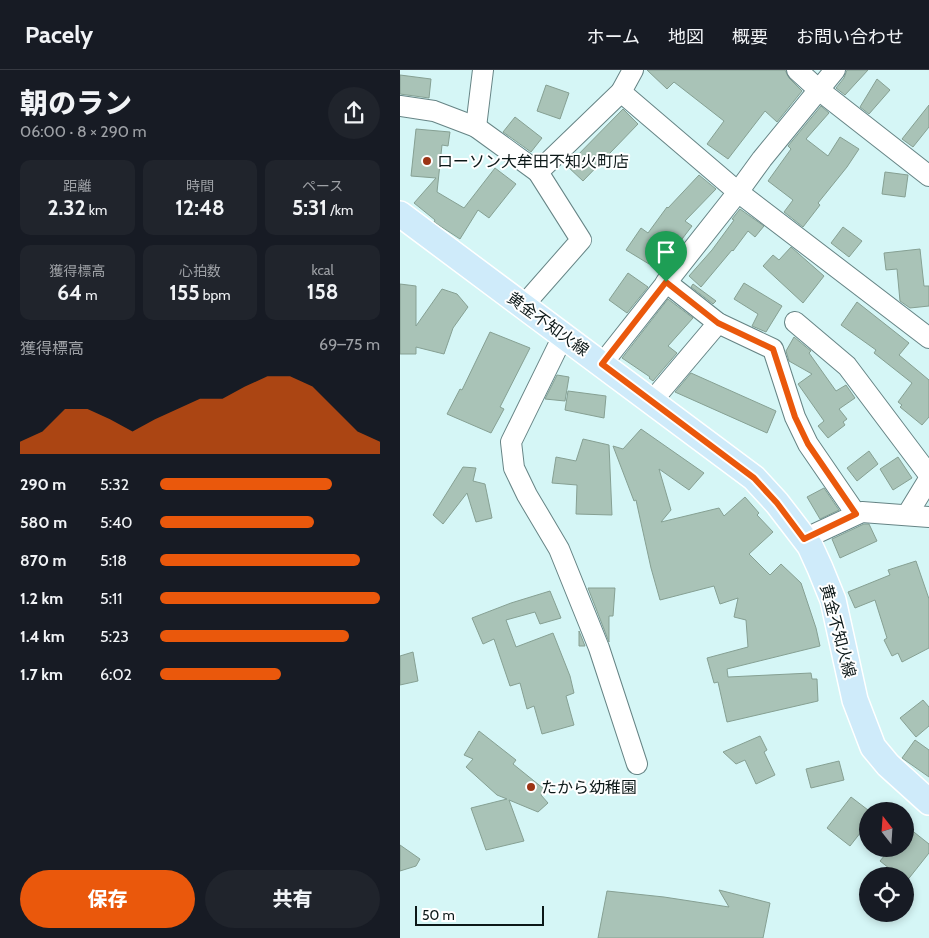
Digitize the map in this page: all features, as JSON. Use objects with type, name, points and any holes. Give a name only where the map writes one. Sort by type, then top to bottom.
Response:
[{"type":"main road","name":"黄金不知火線","points":[[400,214],[754,478],[777,503],[810,546],[820,568],[832,600],[855,700],[873,747],[888,764],[929,802]]},
{"type":"street","points":[[476,127],[483,70]]},
{"type":"street","points":[[538,172],[621,92],[633,70]]},
{"type":"street","points":[[797,70],[929,176]]},
{"type":"street","points":[[602,364],[762,159],[835,70]]},
{"type":"street","points":[[621,92],[738,192],[929,338]]},
{"type":"street","points":[[400,106],[434,111],[476,127],[538,172],[582,240],[523,306]]},
{"type":"street","points":[[666,282],[718,323],[773,349],[795,417],[808,444],[856,514]]},
{"type":"street","points":[[795,322],[847,366],[929,475]]},
{"type":"street","points":[[652,402],[718,323]]},
{"type":"street","points":[[563,336],[511,442],[514,468],[527,495],[559,549],[599,648],[637,764]]},
{"type":"street","points":[[907,515],[929,479]]},
{"type":"street","points":[[804,539],[862,512],[929,517]]},
{"type":"building","points":[[647,70],[785,70],[789,78],[802,91],[777,122],[765,111],[728,159],[707,144],[724,121],[674,82],[667,89]]},
{"type":"building","points":[[847,70],[868,70],[845,95],[836,88],[844,78]]},
{"type":"building","points":[[400,75],[431,79],[429,98],[400,94]]},
{"type":"building","points":[[877,79],[890,90],[869,114],[860,107]]},
{"type":"building","points":[[546,85],[569,93],[560,119],[537,111]]},
{"type":"building","points":[[929,105],[929,127],[913,147],[902,139]]},
{"type":"building","points":[[821,106],[829,113],[806,139],[828,156],[840,137],[859,149],[818,203],[820,205],[803,227],[784,212],[793,200],[768,181],[791,149],[788,146]]},
{"type":"building","points":[[623,109],[638,124],[583,181],[567,166]]},
{"type":"building","points":[[515,117],[542,138],[531,152],[503,132]]},
{"type":"building","points":[[416,129],[450,132],[448,146],[442,145],[437,192],[464,208],[495,168],[516,184],[489,218],[478,210],[460,239],[434,222],[435,220],[414,203],[436,178],[411,176]]},
{"type":"building","points":[[885,172],[908,175],[905,197],[882,194]]},
{"type":"building","points":[[699,175],[716,189],[685,221],[692,226],[679,243],[668,235],[649,264],[626,250],[641,228],[648,233],[667,207]]},
{"type":"building","points":[[740,209],[764,226],[755,237],[748,231],[701,287],[689,276],[712,250]]},
{"type":"building","points":[[843,227],[862,241],[849,257],[831,243]]},
{"type":"building","points":[[791,247],[824,276],[803,303],[763,266],[773,255],[779,260]]},
{"type":"building","points":[[920,249],[924,286],[929,286],[929,306],[910,308],[900,301],[897,269],[886,270],[884,253]]},
{"type":"building","points":[[628,273],[648,287],[627,313],[609,300]]},
{"type":"building","points":[[744,283],[782,306],[766,332],[752,326],[758,314],[734,299]]},
{"type":"building","points":[[400,284],[416,286],[416,326],[442,289],[457,294],[468,307],[453,328],[444,354],[416,347],[416,354],[400,354]]},
{"type":"building","points":[[693,284],[716,301],[713,304],[691,287]]},
{"type":"building","points":[[668,299],[693,318],[668,346],[677,353],[653,381],[622,358]]},
{"type":"building","points":[[857,302],[909,343],[899,355],[929,380],[929,417],[922,425],[900,407],[902,405],[898,402],[912,383],[874,353],[876,350],[841,325]]},
{"type":"building","points":[[490,332],[530,348],[500,407],[504,409],[491,433],[447,414],[460,389],[462,390]]},
{"type":"building","points":[[794,337],[811,351],[809,353],[836,391],[846,385],[855,398],[839,409],[847,419],[843,422],[845,425],[828,438],[818,426],[824,421],[798,384],[812,374],[789,361],[786,351]]},
{"type":"building","points":[[691,373],[776,411],[767,433],[675,392]]},
{"type":"building","points":[[557,375],[569,377],[565,401],[545,399]]},
{"type":"building","points":[[568,391],[606,396],[604,418],[565,410]]},
{"type":"building","points":[[641,429],[704,473],[689,490],[659,469],[671,510],[661,522],[719,508],[724,516],[745,497],[759,513],[757,515],[773,532],[749,554],[770,575],[781,564],[801,583],[820,646],[727,669],[728,677],[811,673],[812,679],[817,679],[818,701],[727,722],[718,682],[714,683],[707,658],[748,647],[746,620],[734,617],[738,598],[720,604],[714,586],[660,600],[636,500],[634,501],[613,446],[623,449]]},
{"type":"building","points":[[583,439],[609,445],[612,515],[576,514],[577,485],[552,483],[556,457],[576,461]]},
{"type":"building","points":[[869,451],[878,464],[857,481],[847,468]]},
{"type":"building","points":[[898,457],[912,478],[893,490],[880,469]]},
{"type":"building","points":[[463,467],[476,468],[473,481],[485,484],[492,518],[476,522],[467,493],[443,524],[433,515]]},
{"type":"building","points":[[824,488],[839,510],[820,519],[807,497]]},
{"type":"building","points":[[864,524],[869,524],[877,541],[840,558],[832,539]]},
{"type":"building","points":[[916,561],[929,599],[929,648],[902,662],[898,653],[892,656],[884,640],[887,638],[875,600],[855,608],[848,592],[890,575],[888,570]]},
{"type":"building","points":[[588,588],[615,588],[613,616],[609,616],[609,642]]},
{"type":"building","points":[[550,591],[561,618],[540,624],[535,612],[506,620],[516,647],[553,633],[570,676],[574,693],[566,696],[574,725],[542,734],[534,706],[527,709],[520,683],[510,686],[494,639],[483,644],[472,618]]},
{"type":"building","points":[[579,631],[585,646],[579,646]]},
{"type":"building","points":[[413,652],[418,681],[400,685],[400,656]]},
{"type":"building","points":[[923,700],[929,707],[929,726],[916,737],[900,718]]},
{"type":"building","points":[[479,731],[516,760],[513,764],[544,789],[541,795],[548,803],[538,812],[509,800],[524,841],[486,850],[471,808],[507,799],[497,795],[466,767],[473,759],[464,755]]},
{"type":"building","points":[[760,736],[767,750],[764,752],[775,775],[756,784],[745,760],[736,764],[723,752]]},
{"type":"building","points":[[915,740],[929,750],[929,777],[902,758]]},
{"type":"building","points":[[839,761],[844,780],[811,788],[806,769]]},
{"type":"building","points":[[851,797],[859,803],[859,834],[850,846],[827,828]]},
{"type":"building","points":[[914,832],[929,844],[929,853],[914,872],[914,867],[888,867],[880,861],[882,858],[914,858]]},
{"type":"building","points":[[400,845],[420,859],[416,866],[400,871]]},
{"type":"building","points":[[719,890],[770,903],[763,938],[598,938],[607,891],[729,907]]},
{"type":"place","name":"ローソン大牟田不知火町店","points":[[427,161]]},
{"type":"place","name":"たから幼稚園","points":[[531,787]]},
{"type":"route","points":[[666,282],[718,323],[773,349],[795,417],[808,444],[856,514],[804,539],[777,503],[754,478],[602,364],[666,282]]}]
